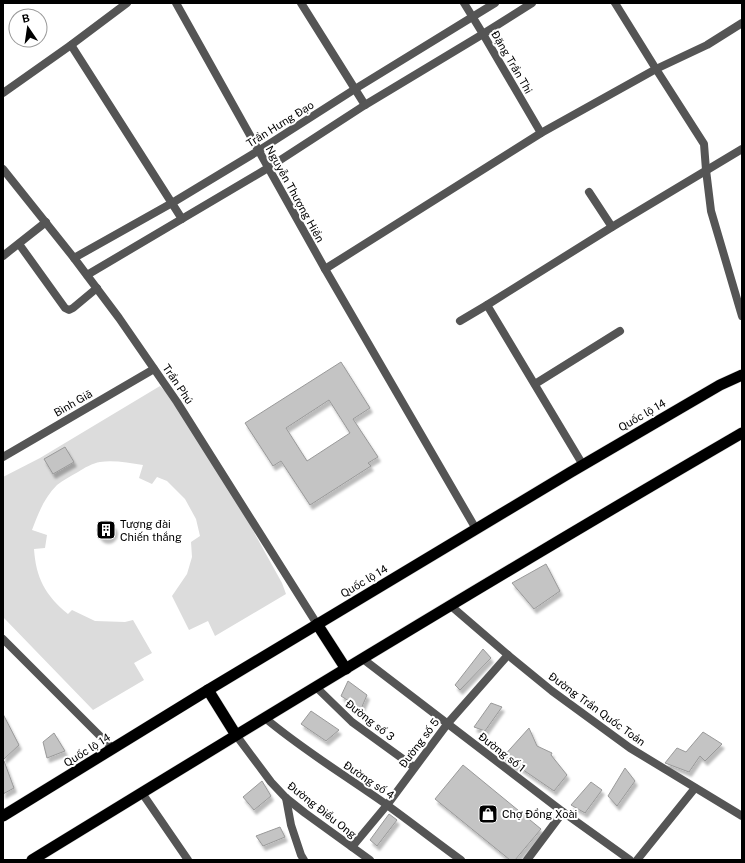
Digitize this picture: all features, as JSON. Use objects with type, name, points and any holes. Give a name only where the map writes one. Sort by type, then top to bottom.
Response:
[{"type":"highway","name":"Quốc lộ 14","points":[[3,816],[208,690],[583,465],[720,385],[742,375]]},
{"type":"highway","points":[[32,860],[596,518],[742,433]]},
{"type":"highway","points":[[318,624],[346,669]]},
{"type":"highway","points":[[208,690],[236,735]]},
{"type":"street","points":[[3,93],[127,3]]},
{"type":"street","name":"Nguyễn Thượng Hiền","points":[[176,3],[325,269],[476,529]]},
{"type":"street","points":[[301,3],[365,105]]},
{"type":"street","name":"Đặng Trần Thi","points":[[464,3],[540,133]]},
{"type":"street","name":"Trần Hưng Đạo","points":[[74,258],[172,203],[258,151],[355,89],[495,3]]},
{"type":"street","points":[[87,275],[268,168],[365,105],[532,3]]},
{"type":"street","points":[[615,3],[704,144],[711,210],[742,316]]},
{"type":"street","points":[[325,269],[540,133],[656,70],[707,45],[742,23]]},
{"type":"street","points":[[71,45],[182,219]]},
{"type":"street","points":[[460,321],[487,306],[706,170],[742,150]]},
{"type":"street","name":"Trần Phú","points":[[3,169],[97,288],[182,408],[318,624]]},
{"type":"street","points":[[589,192],[612,227]]},
{"type":"street","points":[[3,256],[46,222]]},
{"type":"street","points":[[19,244],[65,308],[69,310],[73,308],[97,288]]},
{"type":"street","points":[[487,306],[583,465]]},
{"type":"street","points":[[535,384],[620,331]]},
{"type":"street","name":"Bình Giã","points":[[3,457],[154,369]]},
{"type":"street","name":"Đường Trần Quốc Toản","points":[[451,606],[552,691],[630,748],[742,816]]},
{"type":"street","points":[[3,639],[113,749]]},
{"type":"street","name":"Đường số 5","points":[[352,847],[387,805],[448,723],[508,655]]},
{"type":"street","name":"Đường số 1","points":[[362,659],[563,812],[630,860]]},
{"type":"street","name":"Đường số 3","points":[[316,687],[352,722],[414,767]]},
{"type":"street","name":"Đường số 4","points":[[265,718],[312,755],[387,805],[461,860]]},
{"type":"street","name":"Đường Điểu Ong","points":[[236,735],[271,782],[286,798],[370,860]]},
{"type":"street","points":[[637,860],[695,788]]},
{"type":"street","points":[[142,793],[188,860]]},
{"type":"street","points":[[286,798],[291,825],[304,860]]},
{"type":"street","points":[[527,860],[563,812]]},
{"type":"shaded area","points":[[160,386],[172,398],[215,456],[282,583],[286,594],[215,636],[208,621],[189,630],[172,596],[187,574],[192,557],[191,542],[200,536],[196,519],[185,499],[167,481],[157,477],[152,484],[139,478],[143,465],[105,461],[94,463],[67,478],[57,485],[48,495],[32,530],[47,535],[45,548],[34,549],[37,569],[43,585],[53,600],[68,614],[72,610],[95,621],[125,622],[133,620],[152,653],[134,663],[144,680],[93,710],[3,617],[3,477],[40,458]]},
{"type":"building","points":[[341,362],[370,408],[353,419],[378,457],[368,463],[371,466],[310,505],[281,461],[273,466],[245,423]],"holes":[[[329,400],[350,433],[307,461],[286,428]]]},
{"type":"building","points":[[65,447],[74,462],[53,474],[44,459]]},
{"type":"building","name":"Tượng đài Chiến thắng","points":[[106,521],[112,524],[115,530],[112,536],[106,539],[100,536],[97,530],[100,524]]},
{"type":"building","points":[[546,564],[560,591],[534,609],[512,583]]},
{"type":"building","points":[[483,649],[491,658],[460,690],[455,685]]},
{"type":"building","points":[[348,681],[367,695],[361,709],[341,696]]},
{"type":"building","points":[[491,703],[502,707],[485,731],[474,727]]},
{"type":"building","points":[[311,711],[339,730],[326,741],[301,724]]},
{"type":"building","points":[[3,714],[19,745],[3,760]]},
{"type":"building","points":[[529,728],[537,746],[552,753],[551,755],[567,775],[554,791],[516,765],[515,767],[502,758]]},
{"type":"building","points":[[703,732],[722,744],[705,761],[700,756],[689,772],[665,763],[677,748],[686,752]]},
{"type":"building","points":[[54,733],[65,751],[47,758],[43,742]]},
{"type":"building","points":[[3,761],[14,788],[3,794]]},
{"type":"building","name":"Chợ Đồng Xoài","points":[[463,765],[541,829],[515,860],[510,860],[435,799]]},
{"type":"building","points":[[625,768],[635,781],[617,806],[608,796]]},
{"type":"building","points":[[262,781],[271,796],[254,810],[243,797]]},
{"type":"building","points":[[591,782],[602,790],[585,813],[571,805]]},
{"type":"building","points":[[389,814],[397,820],[377,846],[370,840]]},
{"type":"building","points":[[280,827],[285,837],[263,846],[256,836]]},
{"type":"place","name":"Tượng đài Chiến thắng","points":[[106,530]]},
{"type":"place","name":"Chợ Đồng Xoài","points":[[488,814]]}]
